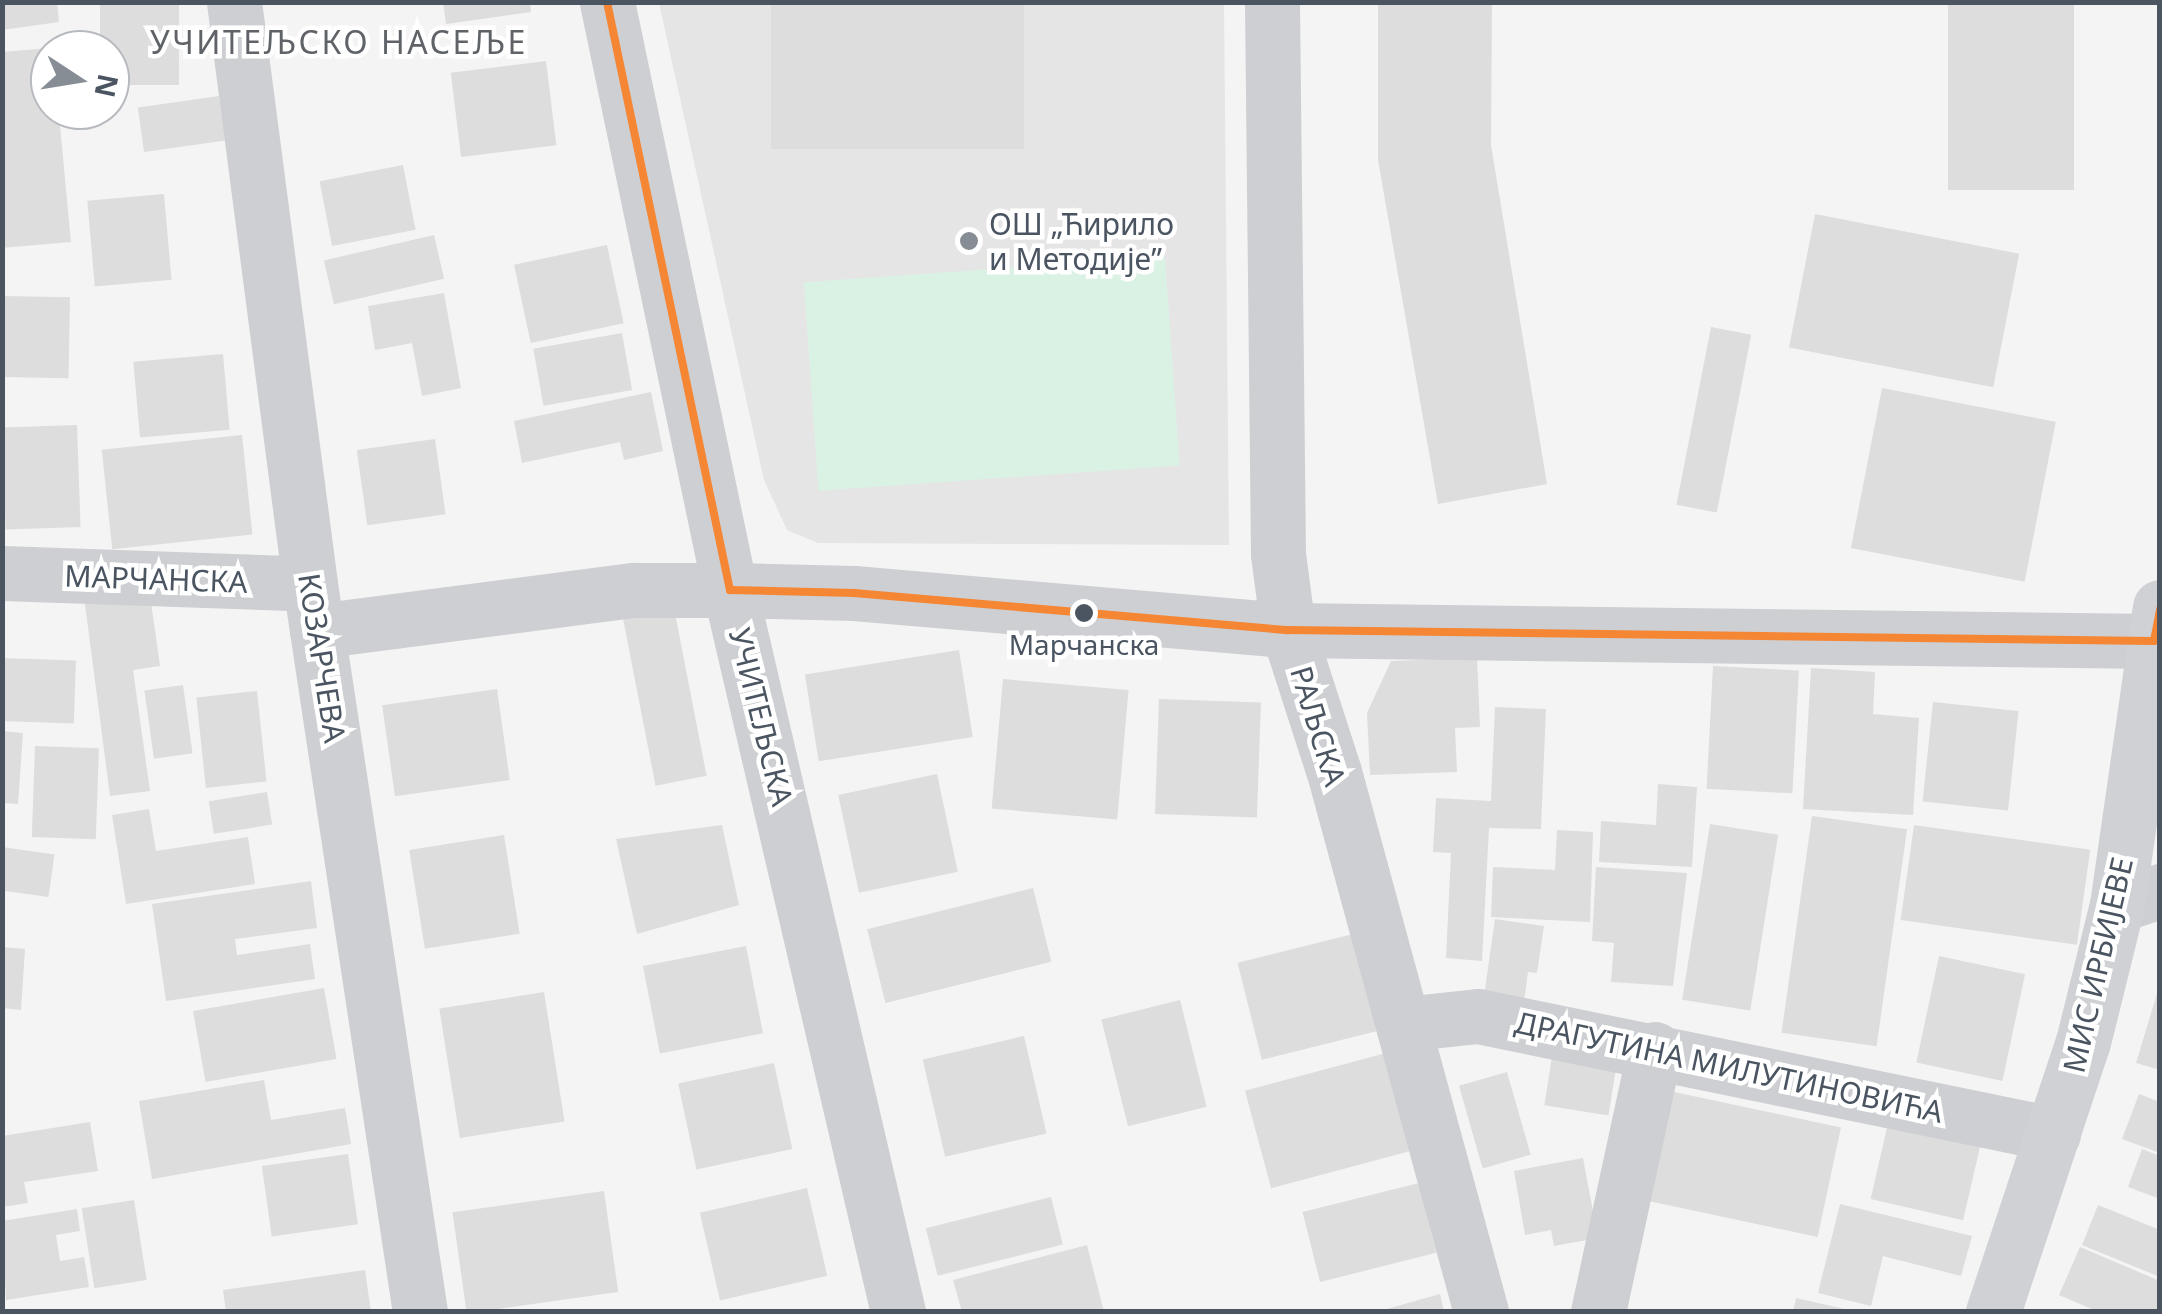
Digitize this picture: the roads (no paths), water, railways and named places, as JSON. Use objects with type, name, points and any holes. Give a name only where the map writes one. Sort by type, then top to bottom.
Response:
[{"type":"street","name":"КОЗАРЧЕВА","points":[[234,2],[314,608],[420,1312]]},
{"type":"street","name":"УЧИТЕЉСКА","points":[[607,2],[730,590],[898,1312]]},
{"type":"street","name":"РАЉСКА","points":[[1272,2],[1278,554],[1288,630],[1403,1024],[1481,1312]]},
{"type":"street","name":"МАРЧАНСКА","points":[[2,573],[314,608],[634,590],[730,590],[854,593],[1288,630],[2157,624]]},
{"type":"street","name":"МИС ИРБИЈЕВЕ","points":[[1992,1312],[2138,898],[2157,624]]},
{"type":"street","name":"ДРАГУТИНА МИЛУТИНОВИЋА","points":[[1403,1024],[1478,1016],[1655,1049],[2053,1134]]},
{"type":"street","points":[[1598,1312],[1655,1049]]},
{"type":"place","name":"ОШ „Ћирило и Методије”","points":[[969,241]]},
{"type":"place","name":"Марчанска","points":[[1084,613]]},
{"type":"district","name":"УЧИТЕЉСКО НАСЕЉЕ","points":[[339,42]]}]
